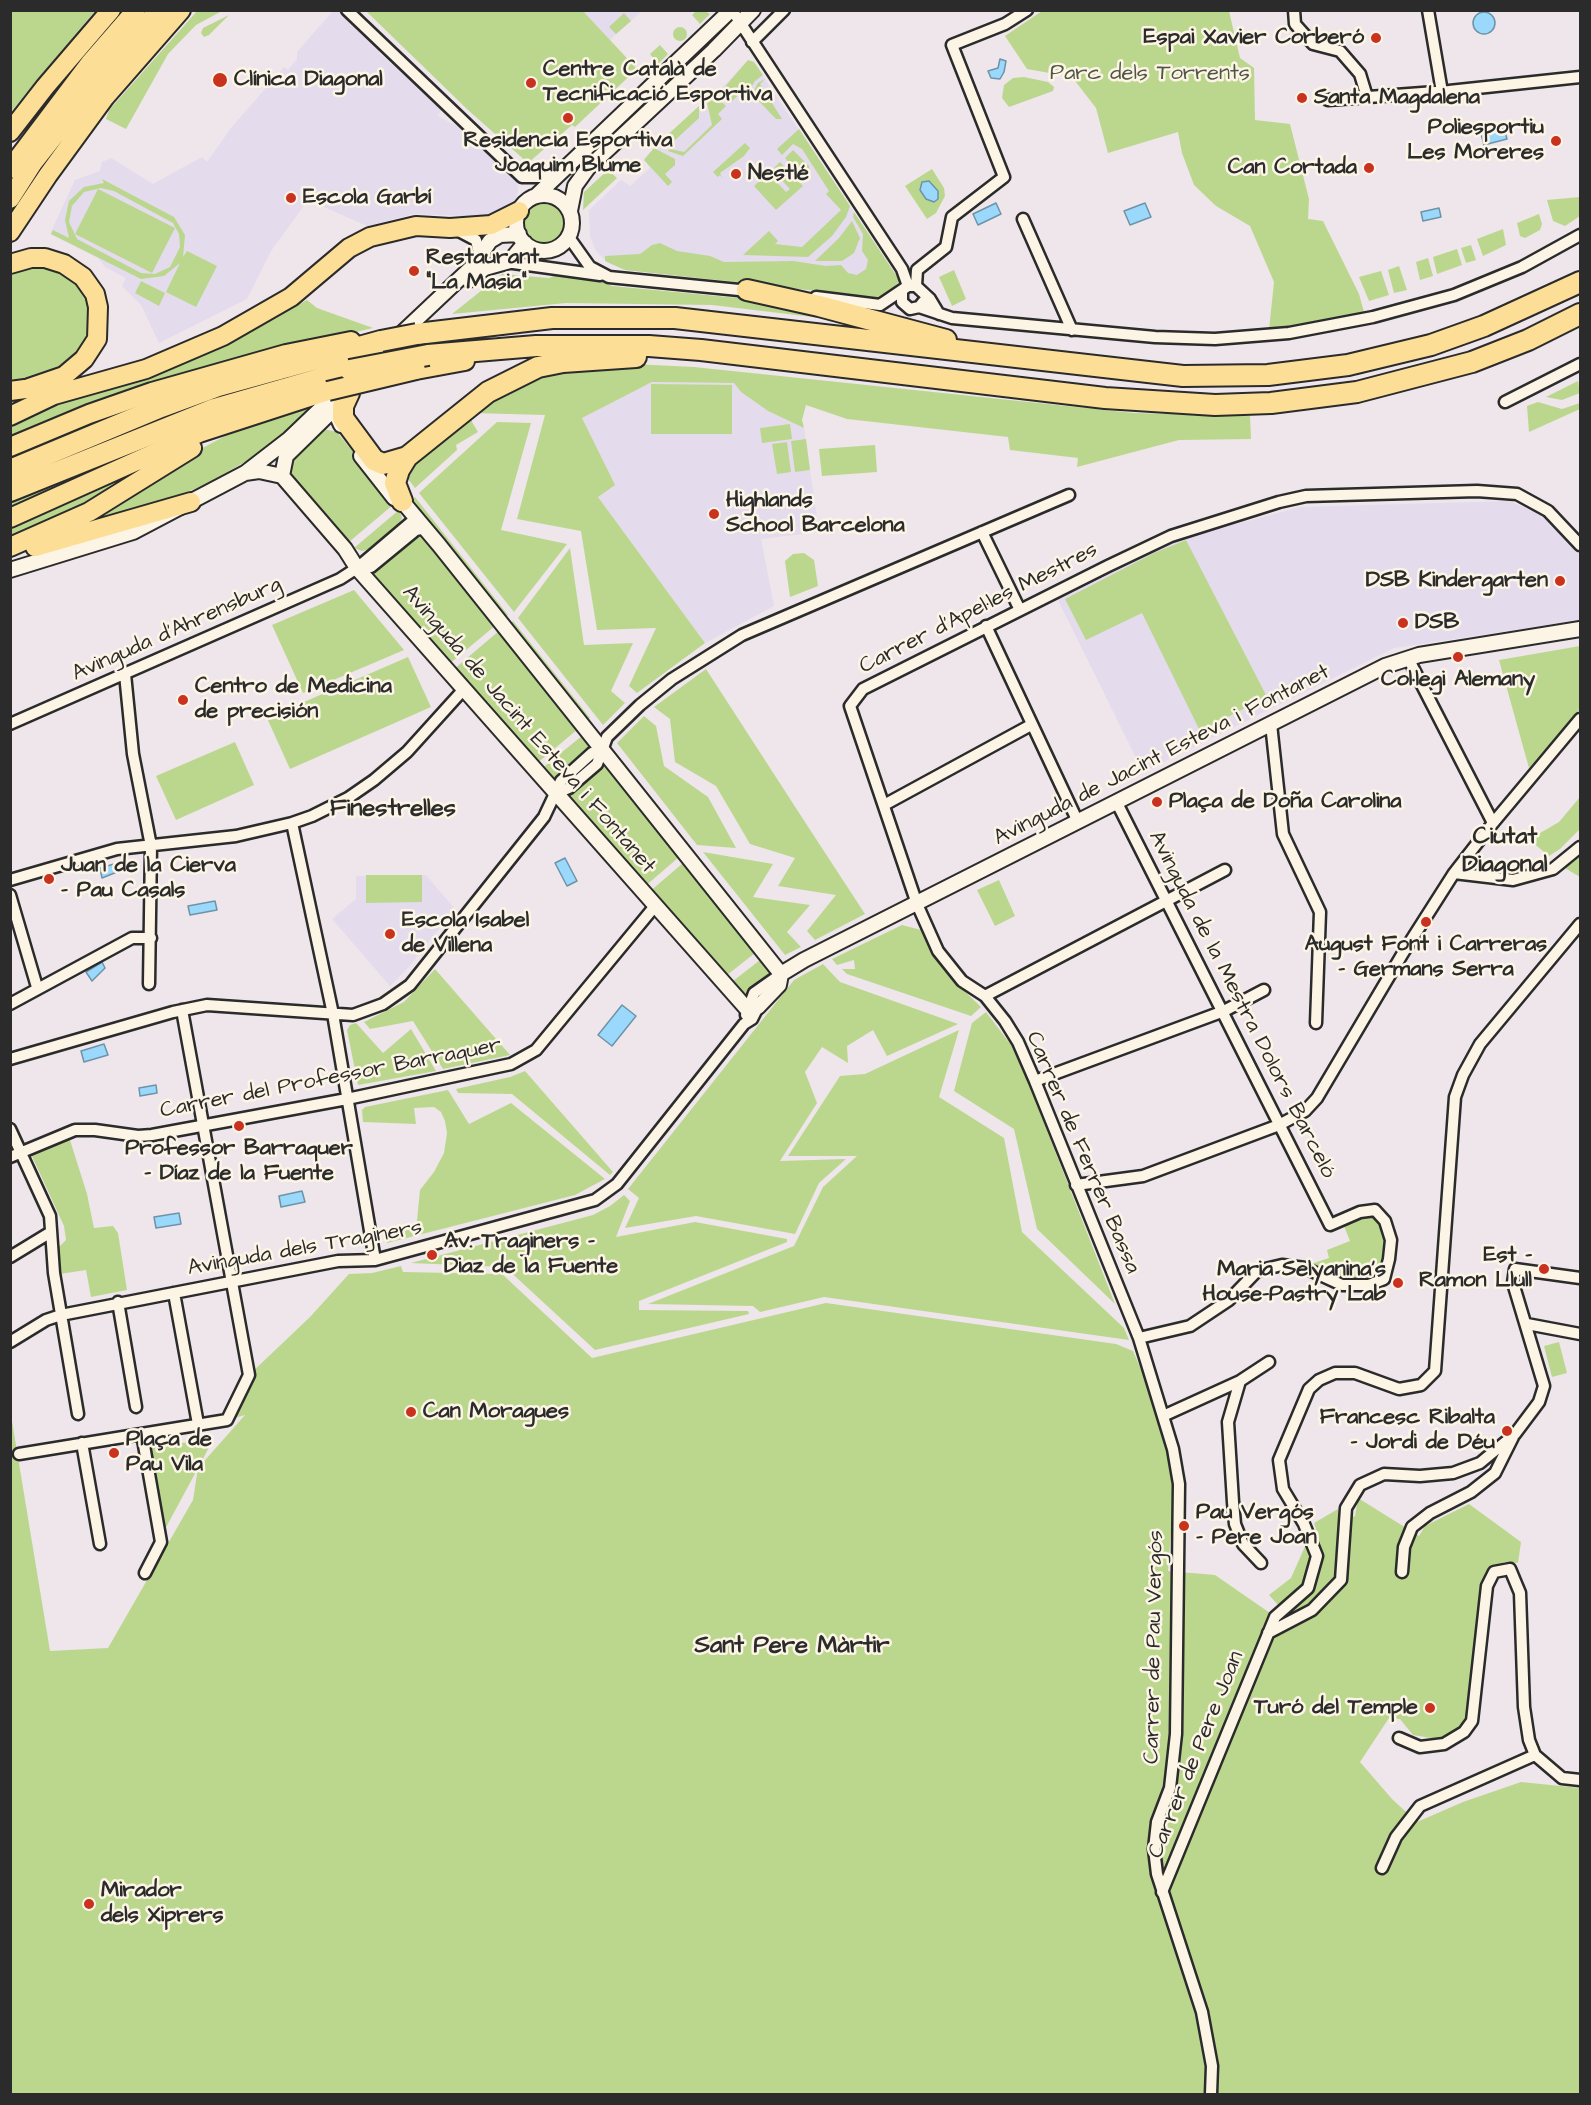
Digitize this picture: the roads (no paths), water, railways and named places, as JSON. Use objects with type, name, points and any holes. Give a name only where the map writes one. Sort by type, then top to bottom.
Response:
[{"type":"highway","points":[[12,131],[45,87],[111,10]]},
{"type":"highway","points":[[10,169],[90,63],[136,10]]},
{"type":"highway","points":[[10,199],[33,163],[103,74],[159,10]]},
{"type":"highway","points":[[10,232],[48,174],[105,98],[182,10]]},
{"type":"highway","points":[[10,416],[54,396],[146,369],[224,336],[291,297],[359,242],[380,233],[416,226],[450,228],[491,225],[519,211]]},
{"type":"highway","points":[[10,264],[31,258],[45,258],[64,264],[83,277],[95,294],[98,307],[97,339],[84,359],[64,376],[29,388]]},
{"type":"highway","points":[[10,447],[89,414],[222,371],[286,354],[417,334],[552,318],[675,318],[1183,376],[1308,371],[1391,356],[1459,336],[1536,304],[1581,282]]},
{"type":"highway","points":[[747,290],[894,325],[1006,357]]},
{"type":"highway","points":[[10,491],[213,409],[350,370],[422,363],[536,345],[649,346],[1105,398],[1215,405],[1271,403],[1357,392],[1440,372],[1500,351],[1581,314]]},
{"type":"highway","points":[[10,391],[108,373],[224,336]]},
{"type":"highway","points":[[10,470],[160,407],[218,386],[383,339]]},
{"type":"highway","points":[[10,518],[199,433],[280,405],[336,398],[422,363],[465,362],[649,346]]},
{"type":"highway","points":[[402,501],[395,483],[399,470],[407,458],[488,392],[538,368],[563,362],[638,357],[756,357]]},
{"type":"highway","points":[[336,398],[343,406],[343,418],[374,460],[383,464],[407,458]]},
{"type":"highway","points":[[10,548],[88,512],[181,454],[280,405]]},
{"type":"highway","points":[[10,556],[190,502]]},
{"type":"street","points":[[347,10],[535,188],[536,196]]},
{"type":"street","points":[[753,10],[740,23],[588,168],[572,193],[570,211],[572,224],[564,242],[550,250],[536,249],[522,238],[516,222],[519,211],[526,202],[536,196],[732,10],[740,23],[752,42],[902,269],[912,289],[939,314]]},
{"type":"street","points":[[752,42],[784,10]]},
{"type":"street","points":[[1027,10],[1005,24],[952,45],[1004,177],[952,218],[946,247],[917,270],[905,306],[910,309],[919,307],[952,318],[1155,338],[1215,339],[1288,333],[1373,317],[1454,295],[1522,267],[1581,235]]},
{"type":"street","points":[[1294,10],[1295,24],[1313,44],[1340,51],[1360,74],[1367,97]]},
{"type":"street","points":[[1428,10],[1442,92]]},
{"type":"street","points":[[1328,100],[1442,92],[1581,77]]},
{"type":"street","points":[[522,177],[543,177],[566,168]]},
{"type":"street","points":[[552,196],[576,173],[588,168]]},
{"type":"street","points":[[536,196],[552,196],[561,201],[570,211]]},
{"type":"street","points":[[1023,219],[1072,330]]},
{"type":"street","points":[[450,228],[473,237],[479,246],[480,258]]},
{"type":"street","points":[[568,236],[590,267],[609,277]]},
{"type":"street","points":[[245,473],[259,471],[282,476],[286,456],[319,425],[336,398],[480,258],[495,237],[522,238]]},
{"type":"street","points":[[506,262],[515,257],[522,238]]},
{"type":"street","points":[[10,570],[118,538],[245,473],[289,439],[478,273],[493,264],[506,262],[609,277],[880,305],[912,289]]},
{"type":"street","points":[[912,289],[925,298],[919,307]]},
{"type":"street","points":[[1505,402],[1581,364]]},
{"type":"street","name":"Avinguda de Jacint Esteva i Fontanet","points":[[336,398],[343,431],[394,498],[402,501],[421,523],[781,974],[1385,666],[1408,658],[1581,629]]},
{"type":"street","points":[[319,425],[327,423],[343,431]]},
{"type":"street","name":"Avinguda de Jacint Esteva i Fontanet","points":[[282,476],[345,549],[364,567],[371,583],[555,794],[655,906],[753,1008]]},
{"type":"street","name":"Carrer d'Apel·les Mestres","points":[[917,904],[853,718],[850,706],[856,695],[986,626],[1171,536],[1306,496],[1477,491],[1518,494],[1548,511],[1581,545]]},
{"type":"street","points":[[10,1059],[207,1005],[353,1015],[381,1005],[410,984],[544,817],[555,794],[569,788],[592,769],[599,759],[600,750],[612,732],[672,679],[742,635],[1069,495]]},
{"type":"street","name":"Avinguda d'Ahrensburg","points":[[10,724],[340,579],[364,567],[421,523]]},
{"type":"street","points":[[982,532],[1020,610]]},
{"type":"street","points":[[986,626],[1030,725],[1078,822]]},
{"type":"street","points":[[1408,658],[1493,823]]},
{"type":"street","points":[[125,674],[133,754],[152,846],[149,984]]},
{"type":"street","points":[[10,880],[117,849],[202,840],[292,823],[333,806],[374,780],[407,752],[464,689]]},
{"type":"street","points":[[1076,1185],[1143,1176],[1279,1125],[1305,1111],[1317,1098],[1403,953],[1455,873],[1493,823],[1581,720]]},
{"type":"street","points":[[1271,724],[1283,834],[1320,912],[1316,1023]]},
{"type":"street","points":[[884,806],[1030,725]]},
{"type":"street","name":"Avinguda de la Mestra Dolors Barceló","points":[[1117,803],[1330,1225],[1360,1212],[1375,1210],[1381,1214],[1391,1240],[1384,1279],[1369,1285],[1342,1285],[1305,1268],[1281,1265],[1257,1271],[1229,1300],[1190,1326],[1139,1338]]},
{"type":"street","points":[[292,823],[333,1014],[375,1260]]},
{"type":"street","points":[[1455,873],[1513,880],[1553,869],[1581,847]]},
{"type":"street","points":[[985,996],[1225,870]]},
{"type":"street","points":[[10,895],[38,987]]},
{"type":"street","name":"Carrer de Ferrer Bassa","points":[[917,904],[938,951],[962,981],[985,996],[1018,1042],[1139,1338]]},
{"type":"street","name":"Carrer del Professor Barraquer","points":[[15,1153],[75,1130],[95,1130],[138,1136],[347,1099],[500,1067],[525,1058],[536,1050],[552,1032],[655,906]]},
{"type":"street","name":"Carrer de Pere Joan","points":[[1162,1892],[1275,1617],[1308,1588],[1317,1556],[1305,1524],[1283,1489],[1279,1460],[1309,1389],[1319,1380],[1335,1373],[1355,1373],[1399,1389],[1421,1385],[1436,1371],[1453,1102],[1462,1075],[1480,1044],[1581,924]]},
{"type":"street","points":[[10,1004],[132,938],[151,938]]},
{"type":"street","points":[[753,1008],[779,985],[781,974]]},
{"type":"street","points":[[1035,1081],[1224,1011],[1264,990]]},
{"type":"street","name":"Avinguda dels Traginers","points":[[10,1342],[46,1320],[62,1315],[118,1302],[338,1261],[375,1260],[574,1206],[606,1193],[617,1184],[744,1024],[753,1008]]},
{"type":"street","points":[[19,1454],[227,1420],[249,1375],[201,1125],[182,1010]]},
{"type":"street","points":[[10,1129],[15,1153],[50,1216],[51,1252],[78,1414]]},
{"type":"street","points":[[10,1257],[51,1232]]},
{"type":"street","points":[[1402,1572],[1404,1547],[1412,1527],[1430,1513],[1472,1492],[1495,1473],[1515,1434],[1539,1402],[1544,1386],[1513,1283],[1515,1269],[1580,1274]]},
{"type":"street","points":[[174,1293],[198,1425]]},
{"type":"street","points":[[118,1302],[136,1407]]},
{"type":"street","points":[[1527,1324],[1581,1334]]},
{"type":"street","name":"Carrer de Pau Vergós","points":[[1139,1338],[1173,1449],[1179,1484],[1175,1744],[1170,1788],[1157,1822],[1154,1849],[1156,1874],[1202,2012],[1211,2058],[1211,2094]]},
{"type":"street","points":[[1163,1416],[1240,1381],[1269,1362]]},
{"type":"street","points":[[1240,1381],[1228,1422],[1235,1524],[1243,1544],[1261,1563]]},
{"type":"street","points":[[142,1434],[161,1542],[145,1573]]},
{"type":"street","points":[[1268,1633],[1312,1610],[1341,1580],[1346,1508],[1360,1485],[1384,1474],[1420,1476],[1453,1473],[1480,1463],[1515,1434]]},
{"type":"street","points":[[82,1443],[100,1544]]},
{"type":"street","points":[[1400,1738],[1420,1747],[1444,1744],[1464,1732],[1472,1720],[1487,1586],[1494,1572],[1510,1569],[1520,1593],[1524,1707],[1529,1740],[1534,1755],[1562,1778],[1581,1780]]},
{"type":"street","points":[[1382,1868],[1396,1837],[1420,1806],[1534,1755]]},
{"type":"water","points":[[1484,12],[1494,19],[1495,23],[1488,33],[1484,34],[1474,27],[1473,23],[1480,13]]},
{"type":"water","points":[[1000,59],[1006,61],[1004,72],[1000,79],[991,78],[988,71],[998,68]]},
{"type":"water","points":[[1504,128],[1507,139],[1484,145],[1481,134]]},
{"type":"water","points":[[929,181],[938,191],[938,199],[934,202],[926,199],[920,190],[922,182]]},
{"type":"water","points":[[996,203],[1001,214],[978,225],[973,214]]},
{"type":"water","points":[[1145,203],[1151,217],[1130,225],[1124,211]]},
{"type":"water","points":[[1439,208],[1441,217],[1423,221],[1421,212]]},
{"type":"water","points":[[565,858],[577,881],[567,886],[555,863]]},
{"type":"water","points":[[114,864],[117,872],[102,878],[100,868]]},
{"type":"water","points":[[215,901],[217,910],[190,915],[188,906]]},
{"type":"water","points":[[102,962],[105,968],[92,981],[86,972]]},
{"type":"water","points":[[622,1005],[636,1016],[612,1046],[598,1035]]},
{"type":"water","points":[[104,1044],[108,1055],[84,1062],[81,1051]]},
{"type":"water","points":[[156,1085],[157,1093],[140,1096],[139,1088]]},
{"type":"water","points":[[302,1191],[305,1202],[281,1207],[279,1196]]},
{"type":"water","points":[[179,1213],[181,1224],[156,1228],[154,1217]]},
{"type":"place","name":"Espai Xavier Corberó","points":[[1376,38]]},
{"type":"place","name":"Clínica Diagonal","points":[[220,80]]},
{"type":"place","name":"Centre Català de Tecnificació Esportiva","points":[[531,83]]},
{"type":"place","name":"Santa Magdalena","points":[[1302,98]]},
{"type":"place","name":"Residencia Esportiva Joaquim Blume","points":[[568,118]]},
{"type":"place","name":"Poliesportiu Les Moreres","points":[[1556,141]]},
{"type":"place","name":"Can Cortada","points":[[1369,168]]},
{"type":"place","name":"Nestlé","points":[[736,174]]},
{"type":"place","name":"Escola Garbí","points":[[291,198]]},
{"type":"place","name":"Restaurant \"La Masia\"","points":[[414,271]]},
{"type":"place","name":"Highlands School Barcelona","points":[[714,514]]},
{"type":"place","name":"DSB Kindergarten","points":[[1560,581]]},
{"type":"place","name":"DSB","points":[[1403,623]]},
{"type":"place","name":"Col·legi Alemany","points":[[1458,657]]},
{"type":"place","name":"Centro de Medicina de precisión","points":[[183,700]]},
{"type":"place","name":"Plaça de Doña Carolina","points":[[1157,802]]},
{"type":"place","name":"Juan de la Cierva - Pau Casals","points":[[49,879]]},
{"type":"place","name":"August Font i Carreras - Germans Serra","points":[[1426,922]]},
{"type":"place","name":"Escola Isabel de Villena","points":[[390,934]]},
{"type":"place","name":"Professor Barraquer - Díaz de la Fuente","points":[[239,1126]]},
{"type":"place","name":"Av. Traginers - Diaz de la Fuente","points":[[432,1255]]},
{"type":"place","name":"Est - Ramon Llull","points":[[1544,1269]]},
{"type":"place","name":"Maria Selyanina's House-Pastry Lab","points":[[1398,1283]]},
{"type":"place","name":"Can Moragues","points":[[411,1412]]},
{"type":"place","name":"Francesc Ribalta - Jordi de Déu","points":[[1507,1431]]},
{"type":"place","name":"Plaça de Pau Vila","points":[[114,1453]]},
{"type":"place","name":"Pau Vergós - Pere Joan","points":[[1184,1526]]},
{"type":"place","name":"Turó del Temple","points":[[1430,1708]]},
{"type":"place","name":"Mirador dels Xiprers","points":[[89,1904]]},
{"type":"district","name":"Finestrelles","points":[[393,810]]},
{"type":"district","name":"Ciutat Diagonal","points":[[1505,852]]},
{"type":"district","name":"Sant Pere Màrtir","points":[[792,1647]]},
{"type":"park label","name":"Parc dels Torrents","points":[[1150,74]]}]
